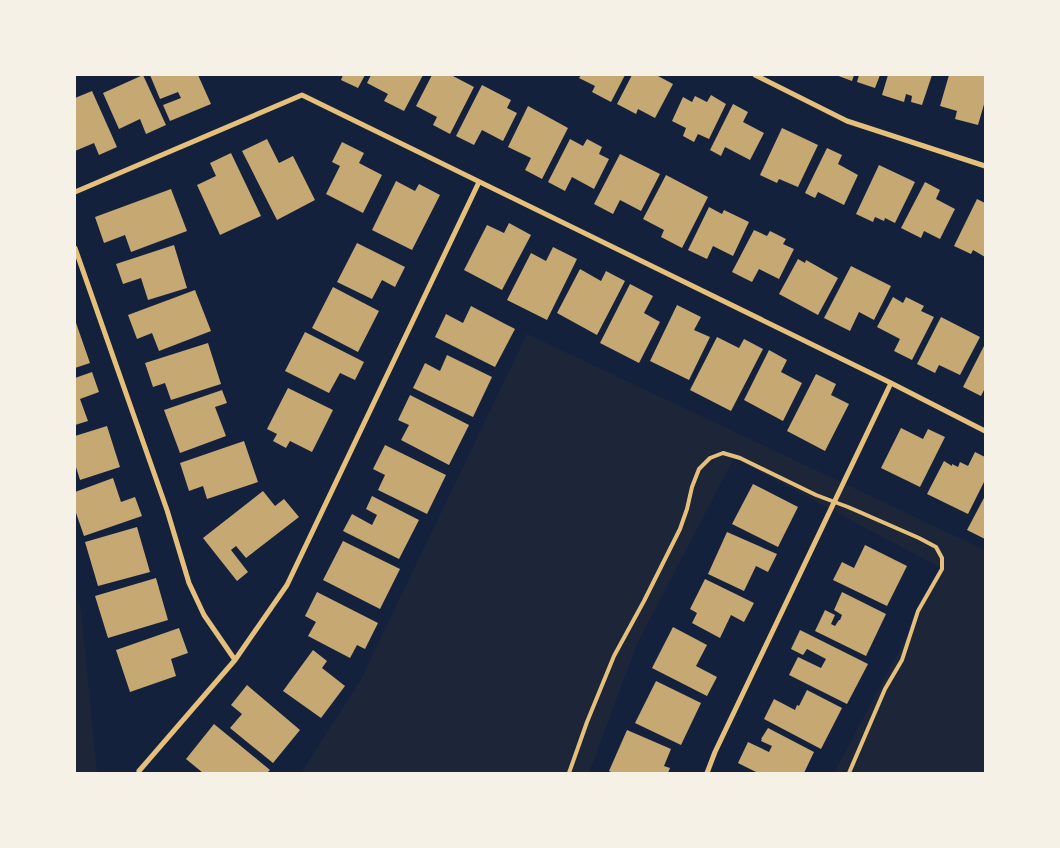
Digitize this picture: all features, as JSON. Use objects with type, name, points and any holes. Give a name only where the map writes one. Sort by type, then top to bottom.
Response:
[{"type":"street","points":[[755,75],[847,121],[985,166]]},
{"type":"street","points":[[75,192],[302,95],[985,430]]},
{"type":"street","points":[[139,771],[235,660],[287,585],[479,182]]},
{"type":"street","points":[[75,248],[168,510],[189,583],[204,615],[235,660]]},
{"type":"street","points":[[707,773],[715,752],[891,384]]},
{"type":"lane","points":[[569,773],[587,722],[614,656],[680,528],[699,469],[710,458],[723,454],[740,458],[816,495],[919,538],[936,547],[942,558],[942,569],[918,611],[902,660],[885,689],[849,773]]},
{"type":"shaded area","points":[[527,334],[985,550],[985,773],[834,773],[943,569],[734,458],[637,644],[589,773],[301,773],[360,681]]},
{"type":"shaded area","points":[[75,593],[81,610],[97,773],[75,773]]},
{"type":"building","points":[[143,75],[166,125],[146,134],[140,119],[119,129],[103,93]]},
{"type":"building","points":[[150,75],[198,75],[211,104],[170,121],[163,105],[181,98],[178,92],[160,99]]},
{"type":"building","points":[[343,75],[365,75],[358,88],[341,80]]},
{"type":"building","points":[[371,75],[423,75],[404,111],[384,101],[388,94],[367,83]]},
{"type":"building","points":[[432,75],[451,75],[474,87],[450,134],[433,125],[437,117],[416,106]]},
{"type":"building","points":[[581,75],[625,75],[611,102],[592,92],[595,86],[579,78]]},
{"type":"building","points":[[632,75],[658,75],[673,84],[655,118],[638,109],[636,114],[617,104]]},
{"type":"building","points":[[836,75],[854,75],[852,81]]},
{"type":"building","points":[[859,75],[880,75],[875,88],[857,82]]},
{"type":"building","points":[[888,75],[932,75],[922,105],[911,102],[912,96],[906,94],[904,102],[882,95]]},
{"type":"building","points":[[949,75],[985,75],[985,101],[978,125],[955,119],[957,111],[940,106]]},
{"type":"building","points":[[482,85],[511,100],[507,108],[517,113],[503,141],[482,130],[474,145],[456,136]]},
{"type":"building","points":[[92,91],[117,147],[99,155],[94,143],[75,151],[75,98]]},
{"type":"building","points":[[711,95],[726,104],[709,139],[698,134],[694,142],[683,136],[686,128],[672,121],[683,97],[692,102],[695,96],[707,102]]},
{"type":"building","points":[[733,104],[748,112],[743,122],[764,133],[750,160],[725,147],[721,156],[710,150]]},
{"type":"building","points":[[528,106],[568,128],[542,179],[525,170],[531,158],[508,147]]},
{"type":"building","points":[[782,128],[818,145],[798,187],[779,179],[777,183],[760,175]]},
{"type":"building","points":[[267,139],[279,163],[293,156],[315,200],[277,220],[242,151]]},
{"type":"building","points":[[570,139],[583,146],[587,139],[602,147],[599,154],[609,159],[594,189],[572,177],[565,191],[548,182]]},
{"type":"building","points":[[342,142],[364,153],[359,163],[382,175],[363,213],[326,194],[340,166],[332,162]]},
{"type":"building","points":[[827,148],[842,155],[838,164],[858,175],[844,205],[818,192],[815,198],[805,193]]},
{"type":"building","points":[[231,153],[261,216],[220,235],[197,185],[216,176],[210,163]]},
{"type":"building","points":[[620,154],[660,174],[641,211],[620,200],[613,214],[594,204]]},
{"type":"building","points":[[879,165],[915,182],[895,223],[885,218],[884,221],[875,217],[873,222],[856,214]]},
{"type":"building","points":[[666,175],[708,197],[682,248],[661,237],[664,230],[643,219]]},
{"type":"building","points":[[396,181],[415,191],[419,184],[440,195],[412,250],[372,230]]},
{"type":"building","points":[[925,182],[940,190],[936,199],[955,209],[940,239],[924,231],[921,238],[901,228]]},
{"type":"building","points":[[171,189],[187,231],[131,252],[125,235],[104,243],[95,217]]},
{"type":"building","points":[[977,199],[985,203],[985,257],[973,250],[971,254],[954,246]]},
{"type":"building","points":[[709,207],[722,214],[724,210],[749,222],[733,256],[713,246],[707,259],[688,250]]},
{"type":"building","points":[[509,223],[531,235],[502,290],[464,270],[487,225],[504,233]]},
{"type":"building","points":[[754,230],[767,236],[770,231],[786,239],[783,244],[794,249],[779,279],[759,269],[752,282],[732,272]]},
{"type":"building","points":[[357,243],[405,267],[395,287],[382,280],[372,299],[337,282]]},
{"type":"building","points":[[174,245],[187,288],[148,300],[141,278],[123,284],[116,264]]},
{"type":"building","points":[[553,247],[577,259],[547,320],[507,300],[531,253],[546,261]]},
{"type":"building","points":[[798,259],[805,263],[806,260],[838,278],[818,315],[779,294]]},
{"type":"building","points":[[851,266],[891,286],[874,320],[859,312],[850,331],[824,318]]},
{"type":"building","points":[[580,269],[601,281],[606,271],[625,281],[597,335],[557,313]]},
{"type":"building","points":[[630,284],[653,296],[644,313],[660,322],[639,363],[600,343]]},
{"type":"building","points":[[333,287],[379,311],[358,352],[312,328]]},
{"type":"building","points":[[195,290],[211,331],[159,351],[152,333],[137,339],[128,315]]},
{"type":"building","points":[[893,297],[903,303],[906,297],[924,306],[921,311],[934,317],[912,360],[894,351],[900,339],[877,327]]},
{"type":"building","points":[[677,305],[701,317],[694,330],[710,337],[689,380],[650,361]]},
{"type":"building","points":[[471,306],[515,329],[495,367],[435,337],[446,314],[463,323]]},
{"type":"building","points":[[941,317],[980,337],[960,375],[939,365],[935,373],[917,364]]},
{"type":"building","points":[[75,320],[90,363],[75,368]]},
{"type":"building","points":[[305,332],[364,362],[355,380],[340,373],[329,393],[285,371]]},
{"type":"building","points":[[717,337],[739,348],[744,339],[763,349],[731,411],[690,390]]},
{"type":"building","points":[[208,343],[221,384],[171,400],[165,383],[153,387],[145,363]]},
{"type":"building","points":[[985,344],[985,388],[981,396],[963,387]]},
{"type":"building","points":[[769,350],[787,360],[781,372],[802,383],[783,421],[744,400]]},
{"type":"building","points":[[447,355],[492,377],[473,417],[413,388],[425,363],[440,371]]},
{"type":"building","points":[[92,372],[99,392],[80,399],[88,421],[75,425],[75,378]]},
{"type":"building","points":[[816,374],[836,384],[831,395],[849,404],[825,451],[787,431]]},
{"type":"building","points":[[288,388],[333,410],[312,452],[290,441],[286,448],[273,441],[277,434],[267,429]]},
{"type":"building","points":[[222,390],[227,403],[215,407],[226,436],[180,453],[164,410]]},
{"type":"building","points":[[410,395],[469,425],[449,465],[401,440],[409,425],[398,420]]},
{"type":"building","points":[[107,426],[120,467],[80,480],[75,464],[75,436]]},
{"type":"building","points":[[901,428],[923,439],[928,429],[945,437],[920,487],[881,468]]},
{"type":"building","points":[[244,441],[258,482],[207,499],[203,486],[189,491],[180,463]]},
{"type":"building","points":[[385,445],[446,475],[427,514],[378,490],[385,475],[373,469]]},
{"type":"building","points":[[975,452],[985,457],[985,480],[968,514],[927,494],[944,461],[952,466],[952,464],[958,467],[960,462],[968,466]]},
{"type":"building","points":[[113,478],[121,502],[135,497],[142,516],[84,536],[75,510],[75,492]]},
{"type":"building","points":[[753,484],[798,507],[778,547],[732,524]]},
{"type":"building","points":[[263,491],[275,506],[284,499],[299,517],[246,558],[236,546],[231,550],[248,572],[237,581],[203,538]]},
{"type":"building","points":[[372,496],[419,520],[399,559],[343,531],[352,514],[372,525],[377,515],[366,509]]},
{"type":"building","points":[[985,496],[985,539],[967,530]]},
{"type":"building","points":[[137,527],[150,572],[98,586],[85,542]]},
{"type":"building","points":[[727,532],[777,554],[768,572],[756,566],[744,591],[708,574]]},
{"type":"building","points":[[343,541],[400,569],[380,609],[323,580]]},
{"type":"building","points":[[865,545],[907,566],[887,606],[833,580],[842,562],[854,568]]},
{"type":"building","points":[[156,578],[168,620],[108,638],[95,596]]},
{"type":"building","points":[[705,579],[754,603],[744,622],[731,615],[720,638],[692,623],[697,613],[690,609]]},
{"type":"building","points":[[317,592],[378,623],[365,649],[357,645],[350,658],[308,636],[316,622],[305,616]]},
{"type":"building","points":[[842,592],[886,614],[866,656],[815,631],[825,610],[835,615],[831,624],[835,626],[840,620],[842,615],[834,610]]},
{"type":"building","points":[[673,627],[707,645],[696,666],[717,677],[707,696],[652,668]]},
{"type":"building","points":[[179,628],[188,653],[171,659],[176,676],[130,692],[116,650]]},
{"type":"building","points":[[800,630],[868,664],[847,704],[789,675],[798,657],[821,668],[826,659],[807,649],[803,655],[791,649]]},
{"type":"building","points":[[313,650],[327,661],[322,668],[345,686],[321,718],[283,691]]},
{"type":"building","points":[[656,681],[701,703],[681,745],[635,723]]},
{"type":"building","points":[[247,685],[300,730],[273,763],[230,728],[242,714],[231,705]]},
{"type":"building","points":[[807,690],[842,708],[821,749],[764,719],[774,699],[795,710]]},
{"type":"building","points":[[214,724],[270,770],[267,773],[203,773],[186,759]]},
{"type":"building","points":[[768,728],[814,752],[804,773],[758,773],[738,763],[748,742],[769,752],[772,746],[761,741]]},
{"type":"building","points":[[627,730],[671,749],[664,766],[670,768],[668,773],[613,773],[609,771]]}]
